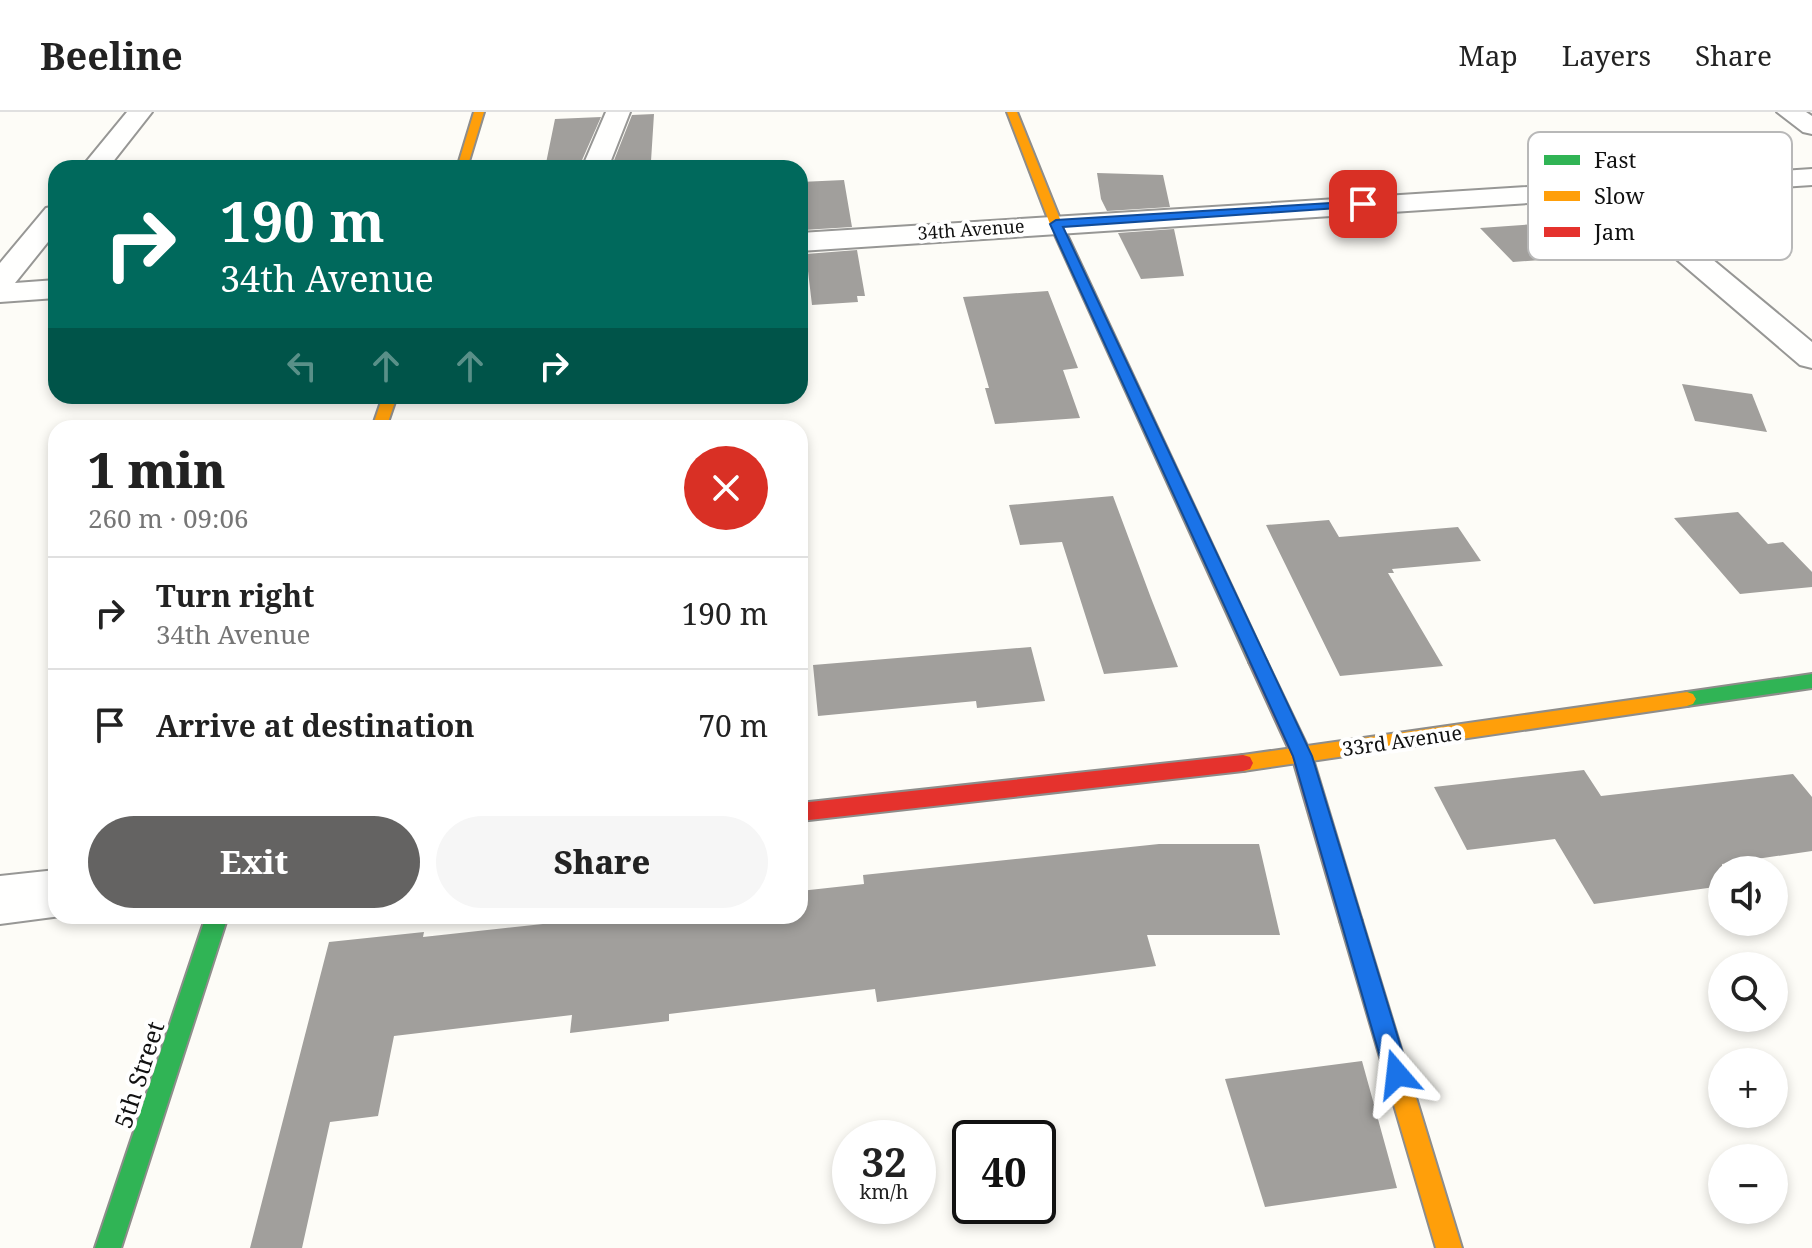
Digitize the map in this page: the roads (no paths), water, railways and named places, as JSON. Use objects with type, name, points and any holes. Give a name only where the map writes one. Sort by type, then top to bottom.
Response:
[{"type":"street","points":[[101,160],[140,112]]},
{"type":"street","points":[[464,160],[479,112]]},
{"type":"street","points":[[598,160],[618,112]]},
{"type":"street","points":[[1012,112],[1056,224],[1302,756],[1449,1248]]},
{"type":"street","points":[[1789,112],[1812,127]]},
{"type":"street","name":"34th Avenue","points":[[1792,178],[1812,177]]},
{"type":"street","name":"34th Avenue","points":[[808,241],[1528,193]]},
{"type":"street","points":[[0,282],[48,224]]},
{"type":"street","points":[[1695,260],[1812,358]]},
{"type":"street","points":[[0,293],[48,290]]},
{"type":"street","name":"33rd Avenue","points":[[808,811],[1302,756],[1812,681]]},
{"type":"street","points":[[0,900],[48,895]]},
{"type":"street","name":"5th Street","points":[[108,1248],[214,924]]}]
